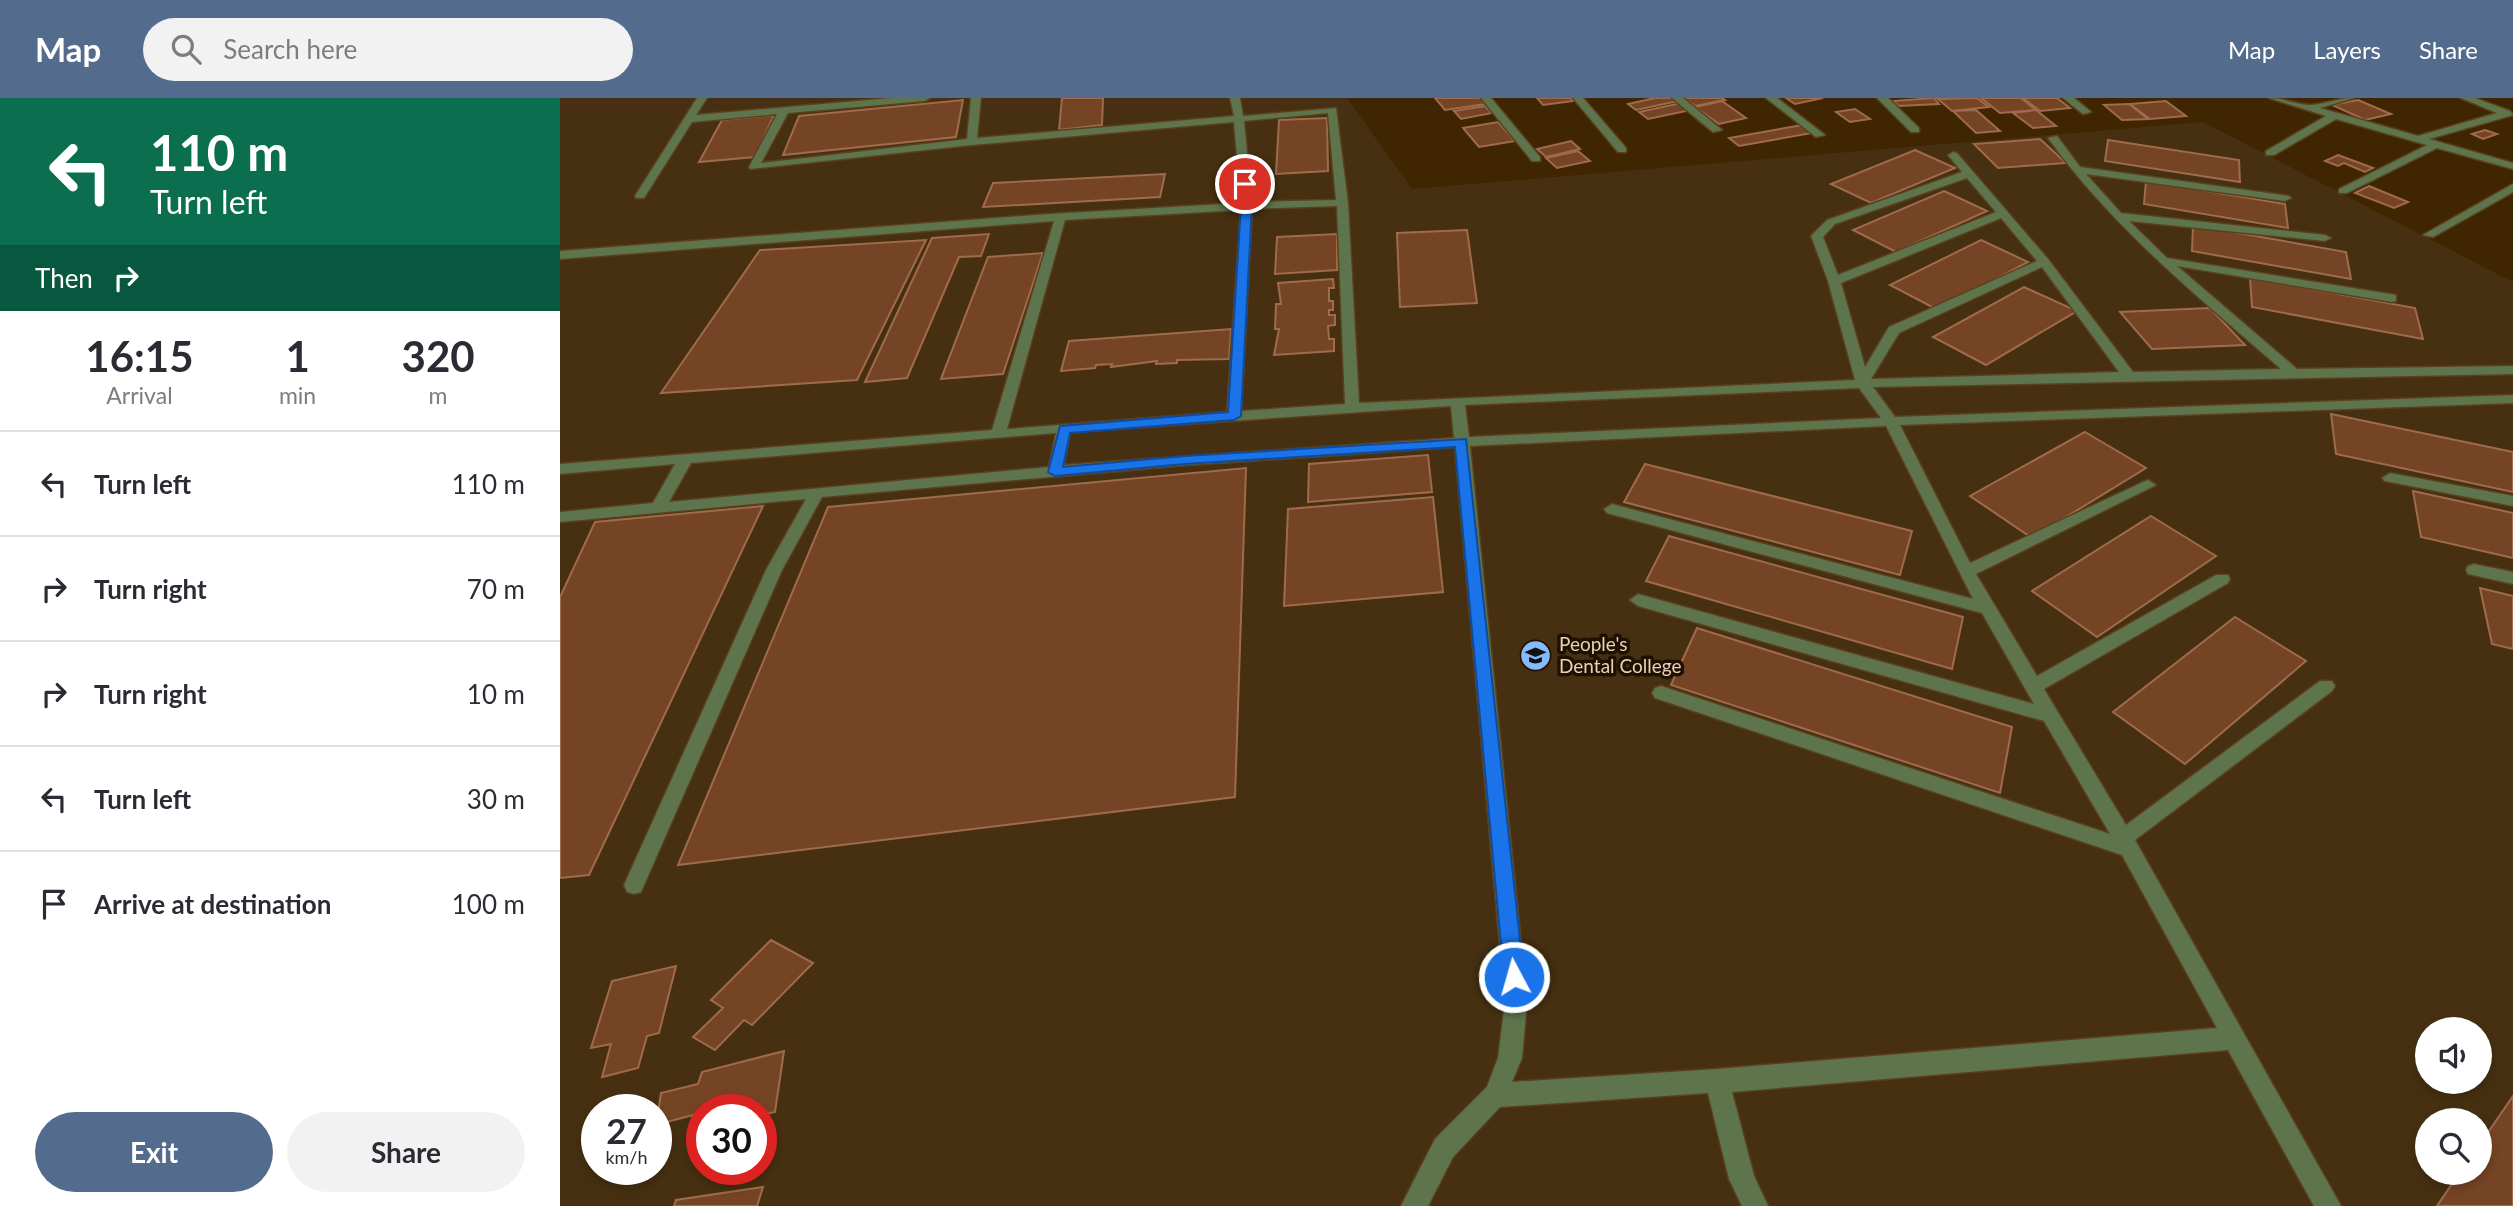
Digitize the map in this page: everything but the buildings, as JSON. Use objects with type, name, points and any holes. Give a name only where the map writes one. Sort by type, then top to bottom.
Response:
[{"type":"street","points":[[640,197],[702,98]]},
{"type":"street","points":[[689,119],[925,98]]},
{"type":"street","points":[[972,142],[976,98]]},
{"type":"street","points":[[1234,416],[1247,205],[1235,98]]},
{"type":"street","points":[[1486,98],[1536,159]]},
{"type":"street","points":[[1578,98],[1622,150]]},
{"type":"street","points":[[1677,98],[1717,130]]},
{"type":"street","points":[[1771,98],[1820,135]]},
{"type":"street","points":[[1882,98],[1915,130]]},
{"type":"street","points":[[2068,98],[2085,112]]},
{"type":"street","points":[[2274,98],[2513,166]]},
{"type":"street","points":[[2309,108],[2349,98]]},
{"type":"street","points":[[2466,98],[2510,114]]},
{"type":"street","points":[[784,110],[754,167],[972,142],[1334,110],[1342,203],[1352,409]]},
{"type":"street","points":[[2417,139],[2510,114]]},
{"type":"street","points":[[2270,153],[2335,115]]},
{"type":"street","points":[[2053,138],[2074,169],[2116,215],[2292,372]]},
{"type":"street","points":[[2343,191],[2436,144]]},
{"type":"street","points":[[1952,155],[2044,262],[2129,376]]},
{"type":"street","points":[[2074,169],[2286,198]]},
{"type":"street","points":[[1967,174],[1831,222],[1816,236],[1834,281],[1862,382],[1891,421],[1966,572],[2126,843],[2232,1038],[2328,1206]]},
{"type":"street","points":[[2429,235],[2513,187]]},
{"type":"street","points":[[560,255],[732,245],[1247,205],[1342,203]]},
{"type":"street","points":[[1834,281],[2003,214]]},
{"type":"street","points":[[2116,215],[2325,238]]},
{"type":"street","points":[[998,434],[1060,218]]},
{"type":"street","points":[[2168,261],[2392,298]]},
{"type":"street","points":[[1862,382],[1894,330],[2044,262]]},
{"type":"street","points":[[560,469],[1234,416],[1458,402],[1862,382],[2513,370]]},
{"type":"street","points":[[560,517],[1185,460],[1461,442],[1891,421],[2512,400]]},
{"type":"street","points":[[1414,1206],[1444,1149],[1495,1095],[1510,1058],[1516,1002],[1458,402]]},
{"type":"street","points":[[1055,472],[1064,429]]},
{"type":"street","points":[[658,508],[686,459]]},
{"type":"street","points":[[2390,478],[2513,501]]},
{"type":"street","points":[[1966,572],[2148,485]]},
{"type":"street","points":[[634,885],[774,570],[817,492]]},
{"type":"street","points":[[1612,509],[1989,609]]},
{"type":"street","points":[[2474,570],[2513,578]]},
{"type":"street","points":[[2035,686],[2222,579]]},
{"type":"street","points":[[1638,600],[2052,716]]},
{"type":"street","points":[[2126,843],[2326,686]]},
{"type":"street","points":[[1661,692],[2126,843]]},
{"type":"street","points":[[1495,1095],[1717,1081],[2232,1038]]},
{"type":"street","points":[[1717,1081],[1742,1179],[1755,1206]]},
{"type":"shaded area","name":"People's Dental College","points":[[560,98],[1347,98],[1412,189],[2203,122],[2513,282],[2513,1206],[560,1206]]},
{"type":"place","name":"People's Dental College","points":[[1536,655]]},
{"type":"route","points":[[1245,184],[1247,205],[1234,416],[1064,429],[1055,472],[1185,460],[1461,442],[1514,977]]}]
